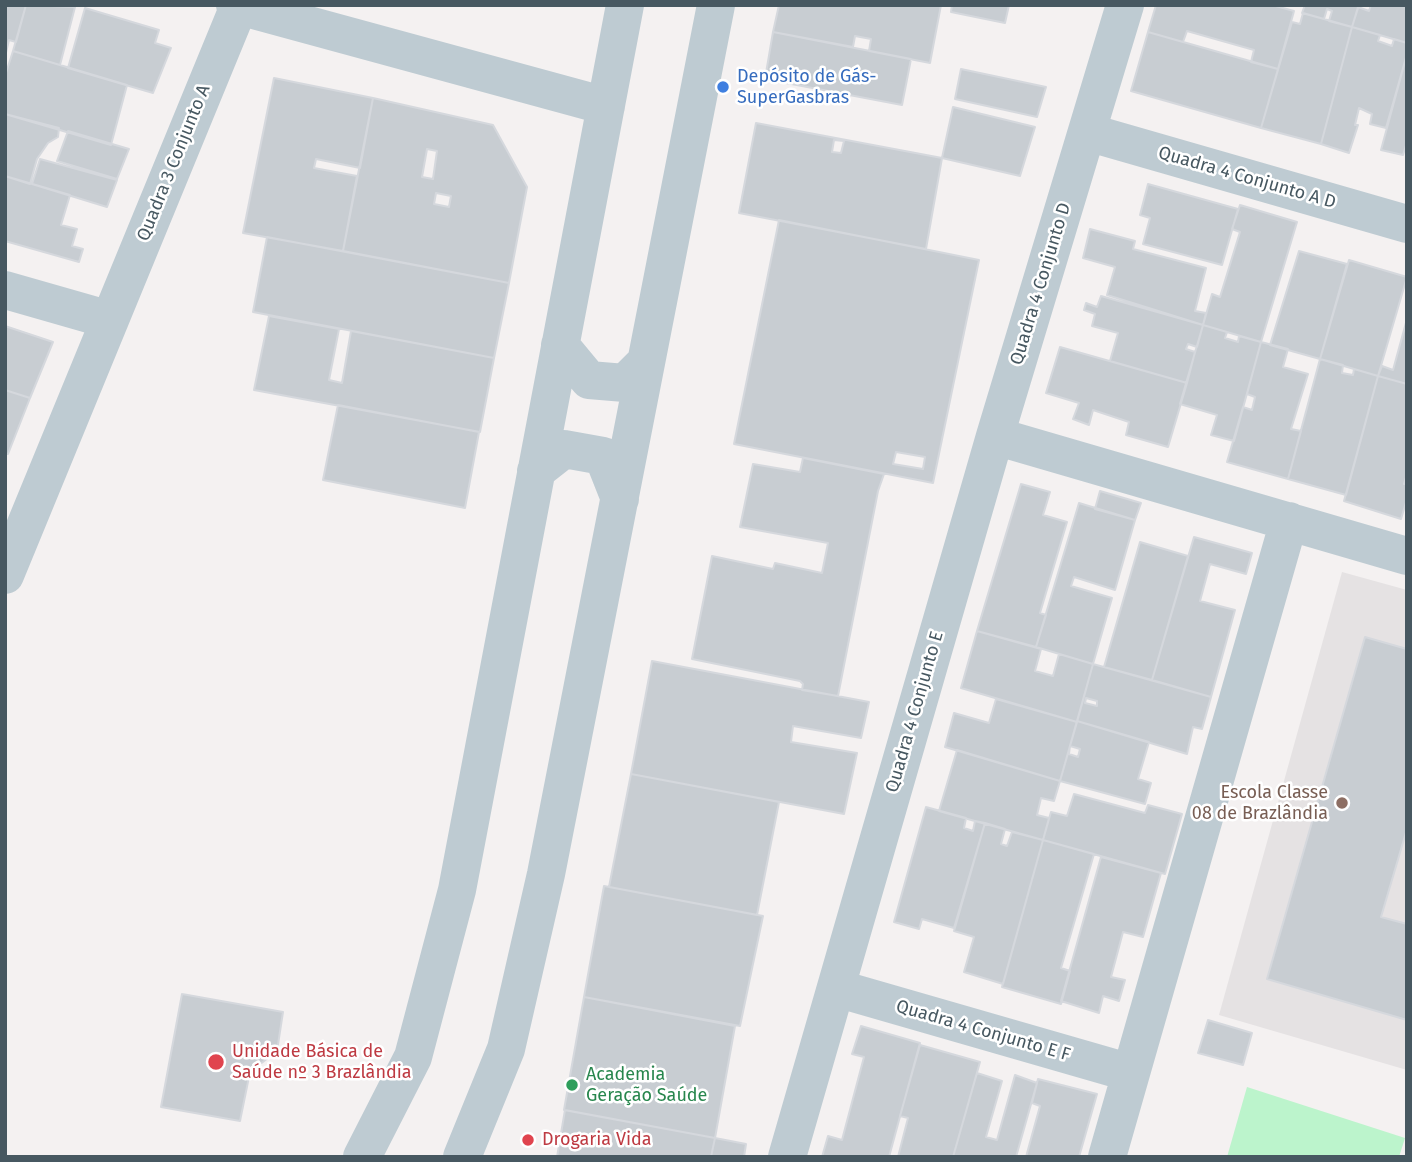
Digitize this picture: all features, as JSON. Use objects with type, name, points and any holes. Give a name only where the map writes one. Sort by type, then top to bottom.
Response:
[{"type":"street","points":[[362,1157],[413,1056],[457,890],[625,5]]},
{"type":"street","points":[[462,1157],[506,1049],[546,874],[716,5]]},
{"type":"street","name":"Quadra 4 Conjunto D","points":[[995,436],[1125,5]]},
{"type":"street","points":[[237,6],[606,106]]},
{"type":"street","name":"Quadra 3 Conjunto A","points":[[5,575],[237,6]]},
{"type":"street","name":"Quadra 4 Conjunto A D","points":[[1087,132],[1407,224]]},
{"type":"street","points":[[5,290],[110,320]]},
{"type":"street","points":[[560,345],[589,380],[625,383],[646,362]]},
{"type":"street","points":[[995,436],[1407,556]]},
{"type":"street","name":"Quadra 4 Conjunto E","points":[[787,1157],[995,436]]},
{"type":"street","points":[[536,471],[564,449],[603,456],[620,499]]},
{"type":"street","points":[[1107,1157],[1289,522]]},
{"type":"street","name":"Quadra 4 Conjunto E F","points":[[836,988],[1131,1073]]},
{"type":"shaded area","name":"Escola Classe 08 de Brazlândia","points":[[1342,572],[1407,590],[1407,1070],[1219,1015]]},
{"type":"green space","points":[[1247,1087],[1405,1138],[1399,1157],[1227,1157]]},
{"type":"building","points":[[5,5],[26,5],[16,42],[9,40],[5,57]]},
{"type":"building","points":[[26,5],[75,7],[60,65],[13,51]]},
{"type":"building","points":[[779,5],[941,5],[930,63],[869,51],[871,39],[855,36],[853,47],[773,32]]},
{"type":"building","points":[[952,5],[1009,5],[1005,23],[951,12]]},
{"type":"building","points":[[1156,5],[1272,5],[1294,11],[1278,69],[1251,62],[1254,50],[1187,31],[1183,42],[1148,32]]},
{"type":"building","points":[[1305,5],[1359,5],[1352,27],[1329,21],[1332,11],[1327,9],[1324,19],[1302,13]]},
{"type":"building","points":[[1371,5],[1407,5],[1407,43],[1352,27],[1358,7],[1369,11]]},
{"type":"building","points":[[85,8],[159,30],[155,43],[171,48],[153,93],[68,68]]},
{"type":"building","points":[[1303,13],[1352,27],[1321,144],[1261,128],[1292,22],[1300,24]]},
{"type":"building","points":[[1352,27],[1380,35],[1378,41],[1392,46],[1394,39],[1407,43],[1407,54],[1386,128],[1370,124],[1372,114],[1359,108],[1355,125],[1358,125],[1349,153],[1321,144]]},
{"type":"building","points":[[773,32],[911,59],[902,105],[765,79]]},
{"type":"building","points":[[1148,32],[1278,69],[1261,128],[1131,91]]},
{"type":"building","points":[[13,51],[127,85],[111,145],[5,114],[5,76]]},
{"type":"building","points":[[1407,54],[1407,142],[1403,155],[1381,150]]},
{"type":"building","points":[[961,69],[1046,87],[1037,117],[955,99]]},
{"type":"building","points":[[274,78],[373,98],[360,168],[316,159],[314,168],[357,176],[343,251],[243,233]]},
{"type":"building","points":[[373,98],[493,125],[527,187],[509,283],[343,251]],"holes":[[[427,149],[437,151],[433,179],[422,177]],[[436,193],[451,196],[449,207],[434,204]]]},
{"type":"building","points":[[953,107],[1035,127],[1020,176],[942,158]]},
{"type":"building","points":[[5,114],[59,128],[58,137],[48,143],[37,159],[30,184],[5,176]]},
{"type":"building","points":[[756,123],[942,158],[926,249],[739,213]],"holes":[[[834,140],[844,141],[841,153],[832,152]]]},
{"type":"building","points":[[68,131],[129,149],[117,179],[57,161]]},
{"type":"building","points":[[40,159],[117,180],[107,207],[32,184]]},
{"type":"building","points":[[5,176],[70,195],[61,225],[77,229],[72,246],[83,249],[79,262],[5,241]]},
{"type":"building","points":[[1148,184],[1238,209],[1222,265],[1143,244],[1150,218],[1140,215]]},
{"type":"building","points":[[1240,205],[1297,222],[1261,342],[1203,325],[1212,294],[1220,297],[1240,232],[1232,229]]},
{"type":"building","points":[[779,220],[979,260],[933,483],[734,444]],"holes":[[[896,452],[925,457],[923,469],[893,464]]]},
{"type":"building","points":[[1090,229],[1135,241],[1133,249],[1206,268],[1195,311],[1206,313],[1203,325],[1107,295],[1115,267],[1083,258]]},
{"type":"building","points":[[267,237],[509,283],[494,358],[253,312]]},
{"type":"building","points":[[1299,251],[1347,264],[1320,359],[1270,345]]},
{"type":"building","points":[[1349,260],[1407,277],[1378,376],[1320,359]]},
{"type":"building","points":[[1101,296],[1203,325],[1197,347],[1188,344],[1186,349],[1195,352],[1187,383],[1110,361],[1118,333],[1092,326],[1095,314],[1084,310],[1086,303],[1097,307]]},
{"type":"building","points":[[269,316],[339,329],[329,380],[342,383],[351,331],[494,358],[480,432],[254,390]]},
{"type":"building","points":[[1407,319],[1407,384],[1378,376],[1382,366],[1393,370]]},
{"type":"building","points":[[1203,325],[1227,332],[1225,338],[1238,342],[1239,336],[1261,342],[1234,441],[1211,435],[1217,415],[1180,404]]},
{"type":"building","points":[[5,326],[53,342],[30,398],[5,390]]},
{"type":"building","points":[[1261,342],[1288,349],[1283,367],[1308,374],[1291,429],[1301,431],[1288,479],[1227,462],[1243,407],[1252,410],[1255,397],[1247,394]]},
{"type":"building","points":[[1060,347],[1187,383],[1168,447],[1126,435],[1129,422],[1093,410],[1089,425],[1073,419],[1079,403],[1046,393]]},
{"type":"building","points":[[1320,359],[1343,365],[1342,373],[1353,375],[1354,369],[1378,376],[1346,495],[1288,479]]},
{"type":"building","points":[[1378,376],[1407,384],[1407,474],[1404,484],[1407,484],[1407,499],[1401,519],[1344,501]]},
{"type":"building","points":[[5,390],[30,398],[8,454],[5,454]]},
{"type":"building","points":[[338,405],[479,432],[465,508],[323,480]]},
{"type":"building","points":[[803,458],[884,474],[878,491],[838,696],[802,690],[803,684],[800,681],[692,659],[712,556],[773,569],[775,563],[822,573],[828,543],[740,527],[753,464],[800,472]]},
{"type":"building","points":[[1021,484],[1050,492],[1043,515],[1067,522],[1040,613],[1046,615],[1036,647],[977,631]]},
{"type":"building","points":[[1100,491],[1141,503],[1135,520],[1095,509]]},
{"type":"building","points":[[1079,503],[1135,520],[1115,590],[1074,577],[1071,586],[1112,598],[1093,664],[1036,647]]},
{"type":"building","points":[[1194,537],[1252,553],[1246,574],[1210,564],[1200,601],[1235,610],[1211,697],[1152,680]]},
{"type":"building","points":[[1140,542],[1188,556],[1152,680],[1104,667]]},
{"type":"building","points":[[977,631],[1041,649],[1035,671],[1053,676],[1059,654],[1093,664],[1077,722],[961,688]]},
{"type":"building","points":[[1365,637],[1407,649],[1407,829],[1381,917],[1407,924],[1407,1020],[1267,979]]},
{"type":"building","points":[[652,661],[869,702],[861,738],[793,726],[791,742],[857,753],[844,814],[631,774]]},
{"type":"building","points":[[1093,664],[1211,697],[1202,729],[1193,727],[1187,754],[1077,721]],"holes":[[[1086,698],[1097,701],[1097,706],[1085,703]]]},
{"type":"building","points":[[996,699],[1077,722],[1060,781],[945,747],[954,713],[989,723]]},
{"type":"building","points":[[1077,721],[1149,742],[1138,779],[1151,783],[1145,804],[1060,781]],"holes":[[[1070,746],[1080,749],[1078,757],[1069,754]]]},
{"type":"building","points":[[957,750],[1060,781],[1054,801],[1041,798],[1037,815],[1049,818],[1043,840],[939,811]]},
{"type":"building","points":[[631,774],[779,802],[757,915],[609,887]]},
{"type":"building","points":[[1074,794],[1145,813],[1148,805],[1182,814],[1165,874],[1043,840],[1051,812],[1067,816]]},
{"type":"building","points":[[926,807],[966,818],[964,828],[973,831],[975,821],[985,823],[954,928],[922,919],[919,929],[894,922]]},
{"type":"building","points":[[985,823],[1005,829],[1001,844],[1007,846],[1012,832],[1043,840],[1003,984],[964,972],[974,937],[954,931]]},
{"type":"building","points":[[1043,840],[1094,854],[1061,968],[1070,971],[1061,1004],[1002,987]]},
{"type":"building","points":[[1101,857],[1161,873],[1143,937],[1123,932],[1111,977],[1125,980],[1119,1001],[1103,996],[1099,1013],[1061,1001]]},
{"type":"building","points":[[604,886],[763,916],[740,1026],[584,997]]},
{"type":"building","name":"Unidade Básica de Saúde nº 3 Brazlândia","points":[[182,994],[283,1012],[277,1051],[250,1072],[240,1121],[161,1107]]},
{"type":"building","points":[[584,997],[735,1026],[715,1138],[564,1110]]},
{"type":"building","points":[[1208,1020],[1252,1033],[1243,1065],[1198,1053]]},
{"type":"building","points":[[861,1026],[920,1043],[889,1157],[822,1157],[828,1136],[842,1140],[864,1057],[852,1054]]},
{"type":"building","points":[[920,1045],[980,1062],[953,1157],[898,1157],[908,1118],[900,1116]]},
{"type":"building","points":[[977,1073],[1002,1081],[986,1137],[997,1140],[1015,1075],[1037,1083],[1016,1157],[953,1157]]},
{"type":"building","points":[[1038,1079],[1097,1094],[1079,1157],[1026,1157],[1040,1106],[1032,1103]]},
{"type":"building","points":[[565,1110],[715,1138],[711,1157],[557,1157]]},
{"type":"building","points":[[715,1138],[746,1144],[744,1157],[711,1157]]},
{"type":"place","name":"Depósito de Gás- SuperGasbras","points":[[723,87]]},
{"type":"place","name":"Escola Classe 08 de Brazlândia","points":[[1342,803]]},
{"type":"place","name":"Unidade Básica de Saúde nº 3 Brazlândia","points":[[216,1062]]},
{"type":"place","name":"Academia Geração Saúde","points":[[572,1085]]},
{"type":"place","name":"Drogaria Vida","points":[[528,1140]]}]
